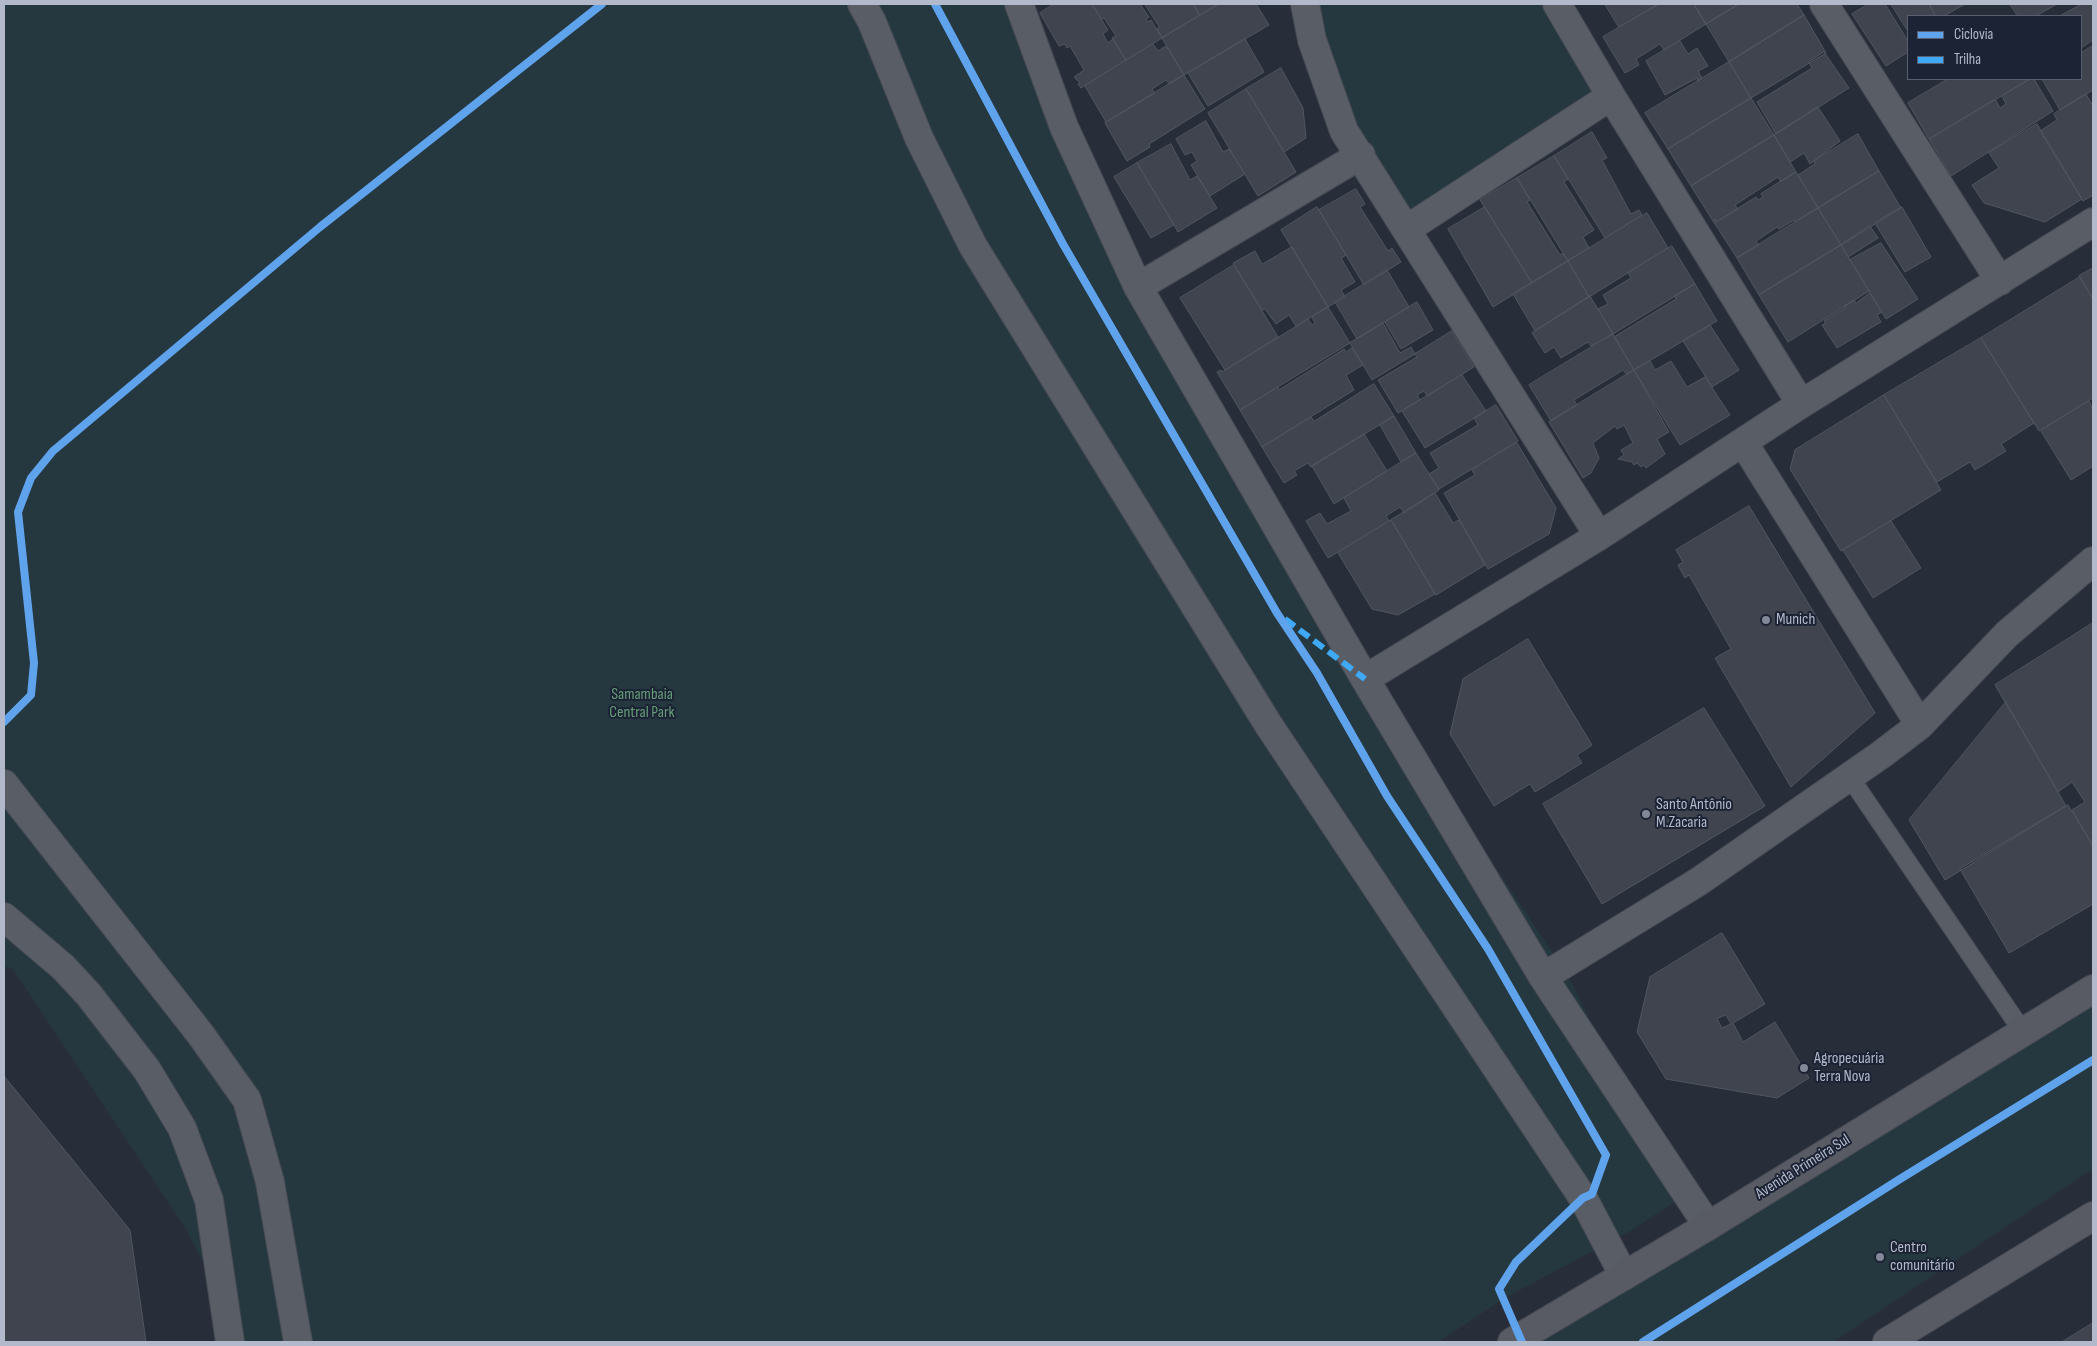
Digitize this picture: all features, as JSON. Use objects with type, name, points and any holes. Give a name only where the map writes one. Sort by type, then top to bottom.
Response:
[{"type":"main road","name":"Avenida Primeira Sul","points":[[1512,1342],[1708,1226],[2093,989]]},
{"type":"main road","points":[[1888,1342],[2093,1216]]},
{"type":"street","points":[[862,4],[872,22],[919,138],[973,246],[1268,724],[1583,1198],[1624,1276]]},
{"type":"street","points":[[1019,4],[1064,127],[1138,288],[1365,679],[1543,977],[1708,1226]]},
{"type":"street","points":[[1305,4],[1312,40],[1344,131],[1361,155],[1599,536]]},
{"type":"street","points":[[1557,4],[1611,96],[1801,404]]},
{"type":"street","points":[[1824,4],[2000,281]]},
{"type":"street","points":[[1407,229],[1611,96]]},
{"type":"street","points":[[1138,288],[1361,155]]},
{"type":"street","points":[[1365,679],[1599,536],[1801,404],[2093,222]]},
{"type":"street","points":[[1743,442],[1920,725]]},
{"type":"street","points":[[1543,977],[1698,882],[1920,725],[2007,634],[2093,561]]},
{"type":"street","points":[[4,784],[201,1035],[247,1100],[270,1182],[298,1342]]},
{"type":"street","points":[[4,917],[63,967],[89,995],[147,1070],[182,1128],[209,1200],[230,1342]]},
{"type":"lane","points":[[1849,776],[2023,1032]]},
{"type":"green space","name":"Samambaia Central Park","points":[[4,4],[1019,4],[1064,127],[1370,679],[1570,979],[1676,1201],[1632,1230],[1503,1299],[1438,1342],[244,1342],[186,1229],[13,969],[4,966]]},
{"type":"green space","points":[[1305,4],[1565,4],[1611,96],[1407,229],[1361,155]]},
{"type":"green space","points":[[2093,998],[2093,1169],[1833,1342],[1526,1342]]},
{"type":"building","points":[[1054,4],[1092,4],[1108,30],[1103,34],[1108,43],[1113,39],[1126,60],[1081,88],[1078,84],[1080,83],[1074,77],[1084,70],[1070,46],[1067,48],[1065,44],[1059,46],[1040,13]]},
{"type":"building","points":[[1092,4],[1140,4],[1149,17],[1146,19],[1148,22],[1151,20],[1162,38],[1126,60],[1112,38],[1116,36]]},
{"type":"building","points":[[1145,4],[1193,4],[1200,15],[1162,38],[1157,29],[1159,27]]},
{"type":"building","points":[[1193,4],[1219,4],[1200,15]]},
{"type":"building","points":[[1219,4],[1256,4],[1269,25],[1184,75],[1162,38]]},
{"type":"building","points":[[1605,4],[1659,4],[1619,27]]},
{"type":"building","points":[[1659,4],[1694,4],[1706,24],[1664,50],[1660,44],[1636,59],[1639,65],[1625,73],[1603,37]]},
{"type":"building","points":[[1694,4],[1739,4],[1706,24]]},
{"type":"building","points":[[1739,4],[1797,4],[1804,15],[1729,62],[1706,24]]},
{"type":"building","points":[[1869,4],[1885,4],[1907,39],[1907,53],[1886,66],[1852,14]]},
{"type":"building","points":[[1891,4],[1929,4],[1935,15],[1907,15],[1907,29]]},
{"type":"building","points":[[1929,4],[1965,4],[1946,15],[1935,15]]},
{"type":"building","points":[[2010,4],[2057,4],[2038,15],[2017,15]]},
{"type":"building","points":[[2082,4],[2093,4],[2093,40],[2082,47],[2082,15],[2062,15]]},
{"type":"building","points":[[1804,15],[1826,53],[1751,98],[1729,62]]},
{"type":"building","points":[[1245,39],[1264,72],[1208,106],[1188,73]]},
{"type":"building","points":[[1680,41],[1688,54],[1697,48],[1708,66],[1698,71],[1702,78],[1698,81],[1697,78],[1665,95],[1646,61]]},
{"type":"building","points":[[1153,44],[1158,51],[1166,46],[1184,75],[1169,84],[1166,80],[1152,89],[1155,93],[1106,122],[1085,86]]},
{"type":"building","points":[[2093,46],[2093,90],[2060,110],[2043,80],[2082,80],[2082,52]]},
{"type":"building","points":[[1824,52],[1849,88],[1776,134],[1757,102],[1812,68],[1809,62]]},
{"type":"building","points":[[1729,62],[1751,98],[1668,149],[1645,113]]},
{"type":"building","points":[[1281,68],[1303,108],[1306,138],[1284,152],[1246,89]]},
{"type":"building","points":[[1184,75],[1205,109],[1149,144],[1150,147],[1127,161],[1105,123]]},
{"type":"building","points":[[1946,80],[2028,80],[1929,139],[1908,103]]},
{"type":"building","points":[[2028,80],[2035,80],[2053,111],[1951,176],[1929,139],[1995,99],[2000,108],[2006,104],[2002,96]]},
{"type":"building","points":[[1246,89],[1296,172],[1258,196],[1208,113]]},
{"type":"building","points":[[2086,94],[2093,106],[2093,195],[2083,201],[2040,131],[2057,120],[2054,114]]},
{"type":"building","points":[[1751,98],[1774,135],[1691,186],[1668,149]]},
{"type":"building","points":[[1818,107],[1840,141],[1810,164],[1804,153],[1790,162],[1774,135]]},
{"type":"building","points":[[1206,121],[1223,152],[1229,149],[1245,174],[1210,196],[1191,165],[1197,161],[1192,152],[1185,155],[1176,139]]},
{"type":"building","points":[[2037,124],[2082,199],[2045,222],[1984,203],[1972,185],[1999,168],[1989,153]]},
{"type":"building","points":[[1592,132],[1607,158],[1602,160],[1631,214],[1639,210],[1642,215],[1605,238],[1554,156]]},
{"type":"building","points":[[1858,134],[1879,171],[1818,208],[1798,175],[1815,164],[1814,161]]},
{"type":"building","points":[[1774,135],[1796,172],[1781,182],[1778,177],[1735,205],[1738,209],[1716,222],[1715,219],[1713,221],[1691,186]]},
{"type":"building","points":[[1171,144],[1190,180],[1197,176],[1217,208],[1178,232],[1137,163]]},
{"type":"building","points":[[1554,156],[1568,179],[1564,182],[1594,230],[1583,237],[1589,248],[1568,261],[1517,178]]},
{"type":"building","points":[[1137,163],[1174,225],[1151,238],[1114,177]]},
{"type":"building","points":[[1879,171],[1901,208],[1841,245],[1818,208]]},
{"type":"building","points":[[1796,172],[1818,208],[1795,222],[1794,220],[1779,229],[1777,227],[1756,241],[1759,245],[1737,258],[1713,221],[1715,219],[1716,222],[1756,197],[1758,200],[1763,197],[1761,194]]},
{"type":"building","points":[[1517,178],[1530,200],[1527,202],[1560,255],[1563,253],[1568,261],[1532,283],[1480,200]]},
{"type":"building","points":[[1356,189],[1365,204],[1360,207],[1388,251],[1392,248],[1401,262],[1364,285],[1319,210]]},
{"type":"building","points":[[1317,207],[1346,255],[1341,258],[1355,282],[1341,290],[1345,297],[1328,307],[1281,230]]},
{"type":"building","points":[[1485,207],[1532,283],[1493,307],[1448,229]]},
{"type":"building","points":[[1902,207],[1931,257],[1905,272],[1875,223]]},
{"type":"building","points":[[1818,208],[1841,245],[1759,295],[1737,258]]},
{"type":"building","points":[[1647,213],[1668,248],[1589,297],[1568,261]]},
{"type":"building","points":[[1870,226],[1878,238],[1848,257],[1841,245]]},
{"type":"building","points":[[1881,243],[1918,299],[1886,319],[1850,260]]},
{"type":"building","points":[[1841,245],[1869,291],[1788,342],[1759,295]]},
{"type":"building","points":[[1672,246],[1695,284],[1613,334],[1598,309],[1608,304],[1603,295],[1631,278],[1628,273]]},
{"type":"building","points":[[1292,247],[1328,307],[1296,326],[1289,315],[1276,324],[1265,309],[1262,310],[1233,263],[1255,251],[1262,264]]},
{"type":"building","points":[[1568,261],[1589,297],[1535,331],[1513,294]]},
{"type":"building","points":[[1234,265],[1278,337],[1225,370],[1180,298]]},
{"type":"building","points":[[2093,268],[2093,299],[2079,276]]},
{"type":"building","points":[[1387,270],[1409,307],[1357,339],[1335,302]]},
{"type":"building","points":[[2080,277],[2093,299],[2093,398],[2039,431],[1981,338]]},
{"type":"building","points":[[1695,284],[1717,321],[1634,370],[1614,337],[1676,299],[1675,296]]},
{"type":"building","points":[[1870,293],[1882,312],[1877,315],[1881,322],[1837,348],[1822,325],[1826,323],[1824,321],[1845,308],[1844,306],[1854,300],[1856,303]]},
{"type":"building","points":[[1590,296],[1613,334],[1591,346],[1588,342],[1561,358],[1554,347],[1545,353],[1532,333]]},
{"type":"building","points":[[1417,302],[1433,330],[1401,349],[1385,322]]},
{"type":"building","points":[[1328,307],[1350,343],[1240,410],[1217,372],[1221,370],[1222,372],[1308,319],[1312,325],[1315,323],[1312,317]]},
{"type":"building","points":[[1383,323],[1400,353],[1411,347],[1415,354],[1372,380],[1350,343]]},
{"type":"building","points":[[1710,325],[1739,370],[1712,387],[1683,341]]},
{"type":"building","points":[[1452,331],[1474,367],[1427,396],[1424,391],[1417,395],[1420,400],[1398,413],[1378,380],[1417,357],[1415,354]]},
{"type":"building","points":[[1613,334],[1634,370],[1627,375],[1623,370],[1574,400],[1577,405],[1551,421],[1529,385]]},
{"type":"building","points":[[1981,338],[2034,423],[2001,444],[2006,451],[1975,470],[1970,462],[1937,482],[1884,395]]},
{"type":"building","points":[[1352,348],[1363,365],[1346,375],[1354,390],[1262,447],[1240,410],[1278,387],[1279,390],[1344,349],[1346,352]]},
{"type":"building","points":[[1650,361],[1655,370],[1671,361],[1687,387],[1705,377],[1730,415],[1680,445],[1634,370]]},
{"type":"building","points":[[1634,370],[1669,432],[1657,439],[1665,454],[1646,468],[1644,465],[1641,467],[1637,463],[1634,465],[1632,462],[1618,459],[1624,455],[1621,450],[1633,443],[1624,425],[1617,429],[1615,426],[1593,443],[1599,458],[1591,473],[1583,478],[1549,422]]},
{"type":"building","points":[[1462,375],[1486,411],[1425,448],[1402,411]]},
{"type":"building","points":[[1374,384],[1394,416],[1311,467],[1308,463],[1294,471],[1297,475],[1284,483],[1262,447],[1311,417],[1314,421]]},
{"type":"building","points":[[1884,395],[1941,490],[1841,551],[1790,469],[1795,450]]},
{"type":"building","points":[[2089,401],[2093,410],[2093,466],[2071,480],[2041,431]]},
{"type":"building","points":[[1496,405],[1518,441],[1439,489],[1429,474],[1439,468],[1430,453],[1478,425],[1474,418]]},
{"type":"building","points":[[1394,416],[1416,453],[1401,462],[1380,425]]},
{"type":"building","points":[[1364,434],[1387,471],[1334,504],[1312,466]]},
{"type":"building","points":[[1517,443],[1556,508],[1549,534],[1488,569],[1444,493],[1475,475],[1472,470]]},
{"type":"building","points":[[1416,453],[1439,490],[1404,513],[1400,507],[1386,516],[1389,521],[1328,558],[1306,521],[1320,513],[1327,524],[1351,511],[1344,498]]},
{"type":"building","points":[[1435,493],[1453,523],[1459,520],[1485,565],[1436,595],[1391,520]]},
{"type":"building","name":"Munich","points":[[1749,506],[1875,713],[1791,787],[1715,658],[1731,649],[1689,575],[1685,578],[1678,565],[1683,562],[1676,550]]},
{"type":"building","points":[[1391,520],[1435,594],[1398,615],[1372,609],[1338,553]]},
{"type":"building","points":[[1891,521],[1921,568],[1873,598],[1843,550]]},
{"type":"building","points":[[2093,623],[2093,846],[2072,810],[2085,802],[2072,782],[2058,792],[1995,685]]},
{"type":"building","points":[[1528,639],[1592,745],[1577,755],[1582,763],[1535,792],[1530,784],[1494,806],[1450,734],[1463,679]]},
{"type":"building","points":[[2006,702],[2066,806],[1945,880],[1909,820]]},
{"type":"building","points":[[1704,708],[1765,806],[1602,904],[1543,804]]},
{"type":"building","points":[[2068,805],[2093,846],[2093,904],[2009,953],[1960,869]]},
{"type":"building","points":[[1722,933],[1765,1004],[1733,1023],[1743,1042],[1775,1022],[1809,1078],[1777,1098],[1666,1079],[1637,1032],[1650,977]],"holes":[[[1726,1015],[1731,1024],[1722,1028],[1717,1019]]]},
{"type":"building","points":[[4,1076],[130,1230],[146,1342],[4,1342]]},
{"type":"building","points":[[2093,1323],[2093,1342],[2062,1342]]},
{"type":"marked path","points":[[1285,619],[1365,679]]},
{"type":"cycle path","points":[[4,722],[31,695],[34,663],[18,512],[31,478],[53,451],[320,227],[602,4]]},
{"type":"cycle path","points":[[935,4],[1063,244],[1277,613],[1317,673],[1387,796],[1488,949],[1606,1155],[1592,1194],[1583,1198],[1516,1262],[1499,1289],[1522,1342]]},
{"type":"cycle path","points":[[1643,1342],[1900,1179],[2093,1060]]},
{"type":"place","name":"Munich","points":[[1766,620]]},
{"type":"place","name":"Santo Antônio M.Zacaria","points":[[1646,814]]},
{"type":"place","name":"Agropecuária Terra Nova","points":[[1804,1068]]},
{"type":"place","name":"Centro comunitário","points":[[1880,1257]]}]
